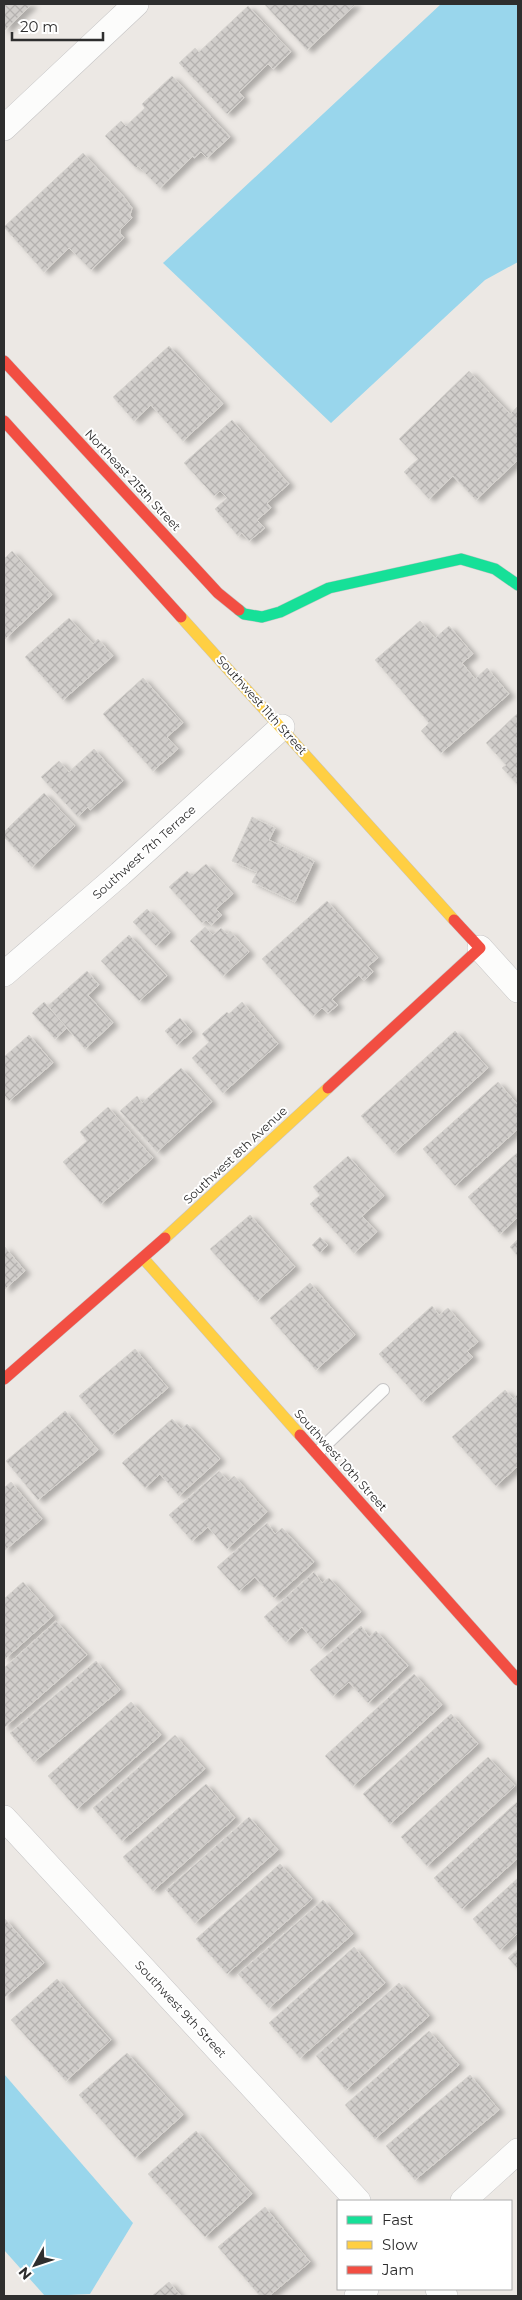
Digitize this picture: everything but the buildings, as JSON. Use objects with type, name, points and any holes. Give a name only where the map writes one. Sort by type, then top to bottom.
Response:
[{"type":"street","points":[[4,128],[136,4]]},
{"type":"street","name":"Northeast 215th Street","points":[[4,361],[218,592],[244,614],[262,618],[280,612],[330,588],[461,559],[495,569],[518,585]]},
{"type":"street","name":"Southwest 11th Street","points":[[4,421],[518,990]]},
{"type":"street","name":"Southwest 7th Terrace","points":[[4,974],[120,874],[282,727]]},
{"type":"street","name":"Southwest 8th Avenue","points":[[4,1379],[143,1258],[480,948]]},
{"type":"street","name":"Southwest 10th Street","points":[[143,1258],[518,1680]]},
{"type":"street","name":"Southwest 9th Street","points":[[4,1818],[357,2200]]},
{"type":"street","points":[[464,2200],[518,2151]]},
{"type":"lane","points":[[317,1453],[383,1390]]},
{"type":"water","points":[[441,4],[518,4],[518,262],[485,280],[331,423],[163,263]]},
{"type":"water","points":[[4,2074],[133,2223],[90,2294],[45,2296],[4,2250]]},
{"type":"traffic: fast","points":[[239,610],[244,614],[262,617],[280,612],[329,588],[461,559],[495,569],[518,585]]},
{"type":"traffic: slow","points":[[181,617],[454,920]]},
{"type":"traffic: slow","points":[[165,1238],[328,1088]]},
{"type":"traffic: slow","points":[[143,1258],[300,1435]]},
{"type":"traffic: jam","points":[[4,361],[218,593],[239,610]]},
{"type":"traffic: jam","points":[[4,421],[181,617]]},
{"type":"traffic: jam","points":[[328,1088],[480,948],[454,920]]},
{"type":"traffic: jam","points":[[4,1379],[165,1238]]},
{"type":"traffic: jam","points":[[300,1435],[518,1680]]}]
